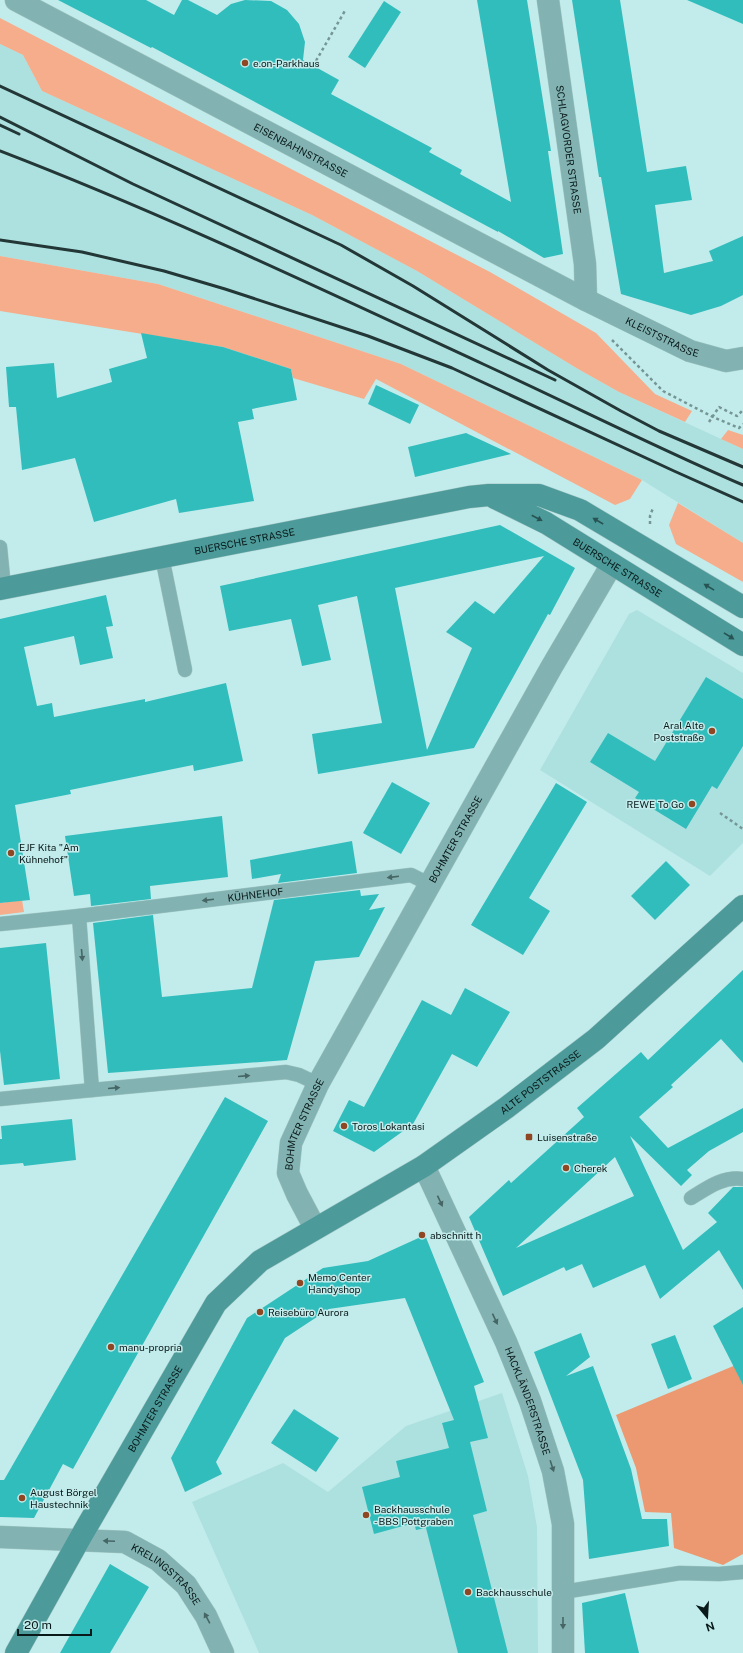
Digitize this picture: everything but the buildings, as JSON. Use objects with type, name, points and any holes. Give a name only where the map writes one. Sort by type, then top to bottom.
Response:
[{"type":"main road","name":"BUERSCHE STRASSE","points":[[489,495],[546,522],[743,645]]},
{"type":"main road","name":"BUERSCHE STRASSE","points":[[2,589],[469,497],[489,495],[539,495],[580,510],[743,607]]},
{"type":"main road","name":"ALTE POSTSTRASSE","points":[[315,1228],[424,1166],[506,1108],[596,1039],[742,911]]},
{"type":"main road","name":"BOHMTER STRASSE","points":[[16,1653],[79,1540],[216,1303],[260,1261],[315,1228]]},
{"type":"street","name":"EISENBAHNSTRASSE","points":[[18,0],[586,300]]},
{"type":"street","name":"SCHLAGVORDER STRASSE","points":[[548,0],[585,264],[586,300]]},
{"type":"street","name":"KLEISTSTRASSE","points":[[586,300],[690,351],[726,361],[743,358]]},
{"type":"street","name":"BOHMTER STRASSE","points":[[315,1228],[288,1173],[291,1143],[318,1084],[551,668],[612,564]]},
{"type":"street","name":"HACKLÄNDERSTRASSE","points":[[424,1166],[506,1342],[530,1401],[554,1471],[563,1524],[563,1653]]},
{"type":"street","name":"KRELINGSTRASSE","points":[[0,1537],[125,1542],[158,1560],[186,1586],[206,1616],[223,1653]]},
{"type":"lane","points":[[0,548],[2,589]]},
{"type":"lane","points":[[162,557],[185,670]]},
{"type":"lane","name":"KÜHNEHOF","points":[[0,924],[79,916],[411,875],[429,884]]},
{"type":"lane","points":[[79,916],[92,1090]]},
{"type":"lane","points":[[0,1099],[286,1072],[318,1084]]},
{"type":"lane","points":[[691,1198],[717,1182],[734,1177],[743,1179]]},
{"type":"lane","points":[[563,1592],[680,1573],[719,1574],[743,1572]]},
{"type":"path","points":[[314,66],[346,9]]},
{"type":"path","points":[[610,338],[663,391],[713,417],[739,428],[743,424]]},
{"type":"path","points":[[709,422],[719,407],[737,416],[743,410]]},
{"type":"path","points":[[650,516],[653,508]]},
{"type":"path","points":[[720,812],[743,829]]},
{"type":"shaded area","points":[[0,18],[490,272],[596,333],[655,394],[692,411],[685,422],[619,392],[578,369],[417,271],[312,215],[42,91],[23,55],[0,44]]},
{"type":"shaded area","points":[[0,44],[23,55],[42,91],[312,215],[417,271],[578,369],[619,392],[743,449],[743,543],[642,480],[401,364],[158,284],[0,256]]},
{"type":"shaded area","points":[[0,256],[158,284],[401,364],[642,480],[630,499],[615,505],[376,379],[364,399],[293,378],[291,369],[223,347],[0,311]]},
{"type":"shaded area","points":[[728,430],[743,435],[743,449],[721,439]]},
{"type":"shaded area","points":[[678,503],[743,543],[743,582],[676,544],[669,525]]},
{"type":"shaded area","points":[[637,610],[743,673],[743,843],[710,876],[540,770],[629,614]]},
{"type":"shaded area","points":[[22,900],[24,912],[0,915],[0,903]]},
{"type":"shaded area","points":[[743,1362],[743,1554],[723,1565],[674,1548],[671,1513],[645,1512],[636,1468],[616,1415]]},
{"type":"shaded area","name":"Backhausschule - BBS Pottgraben","points":[[502,1393],[528,1476],[537,1527],[538,1653],[259,1653],[192,1502],[283,1463],[328,1492],[406,1426]]},
{"type":"railway","points":[[0,86],[341,245],[413,286],[548,370],[621,411],[659,431],[743,467]]},
{"type":"railway","points":[[0,117],[133,184],[555,380]]},
{"type":"railway","points":[[0,125],[19,134]]},
{"type":"railway","points":[[0,151],[122,200],[243,253],[516,379],[677,456],[743,485]]},
{"type":"railway","points":[[0,240],[82,252],[164,271],[225,289],[368,336],[452,368],[743,502]]},
{"type":"place","name":"e.on-Parkhaus","points":[[245,63]]},
{"type":"place","name":"Aral Alte Poststraße","points":[[712,731]]},
{"type":"place","name":"REWE To Go","points":[[692,804]]},
{"type":"place","name":"EJF Kita \"Am Kühnehof\"","points":[[11,853]]},
{"type":"place","name":"Toros Lokantasi","points":[[344,1126]]},
{"type":"place","name":"Luisenstraße","points":[[529,1137]]},
{"type":"place","name":"Cherek","points":[[566,1168]]},
{"type":"place","name":"abschnitt h","points":[[422,1235]]},
{"type":"place","name":"Memo Center Handyshop","points":[[300,1283]]},
{"type":"place","name":"Reisebüro Aurora","points":[[260,1312]]},
{"type":"place","name":"manu-propria","points":[[111,1347]]},
{"type":"place","name":"August Börgel Haustechnik","points":[[22,1498]]},
{"type":"place","name":"Backhausschule - BBS Pottgraben","points":[[366,1515]]},
{"type":"place","name":"Backhausschule","points":[[468,1592]]}]
